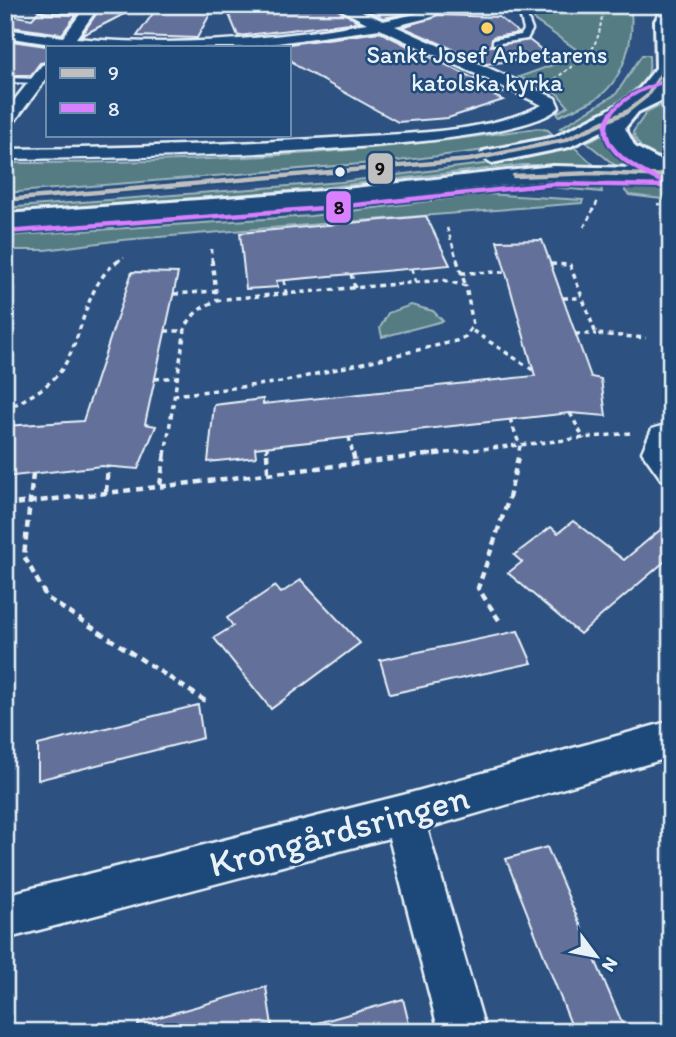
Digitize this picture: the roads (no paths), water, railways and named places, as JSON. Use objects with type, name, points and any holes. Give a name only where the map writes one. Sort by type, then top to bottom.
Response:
[{"type":"main road","points":[[668,11],[663,21],[665,68],[614,128],[618,142],[640,160],[671,175]]},
{"type":"main road","points":[[5,200],[286,179],[505,155],[561,142],[671,90]]},
{"type":"main road","points":[[5,222],[336,197],[553,173],[671,175]]},
{"type":"street","points":[[5,154],[190,150],[385,139],[521,122],[544,115],[551,107],[549,101],[338,5]]},
{"type":"street","points":[[5,33],[65,45],[262,43],[302,40],[381,25],[425,15],[435,11],[439,5]]},
{"type":"street","points":[[65,45],[92,8]]},
{"type":"street","points":[[5,123],[43,74]]},
{"type":"street","points":[[662,436],[656,452],[671,472]]},
{"type":"street","name":"Krongårdsringen","points":[[5,916],[403,815],[671,739]]},
{"type":"street","points":[[403,815],[463,1032]]},
{"type":"lane","points":[[33,5],[45,9],[92,8]]},
{"type":"lane","points":[[496,42],[524,37],[528,30],[523,14],[528,5]]},
{"type":"lane","points":[[5,80],[43,74]]},
{"type":"place","name":"Sankt Josef Arbetarens katolska kyrka","points":[[487,28]]}]
